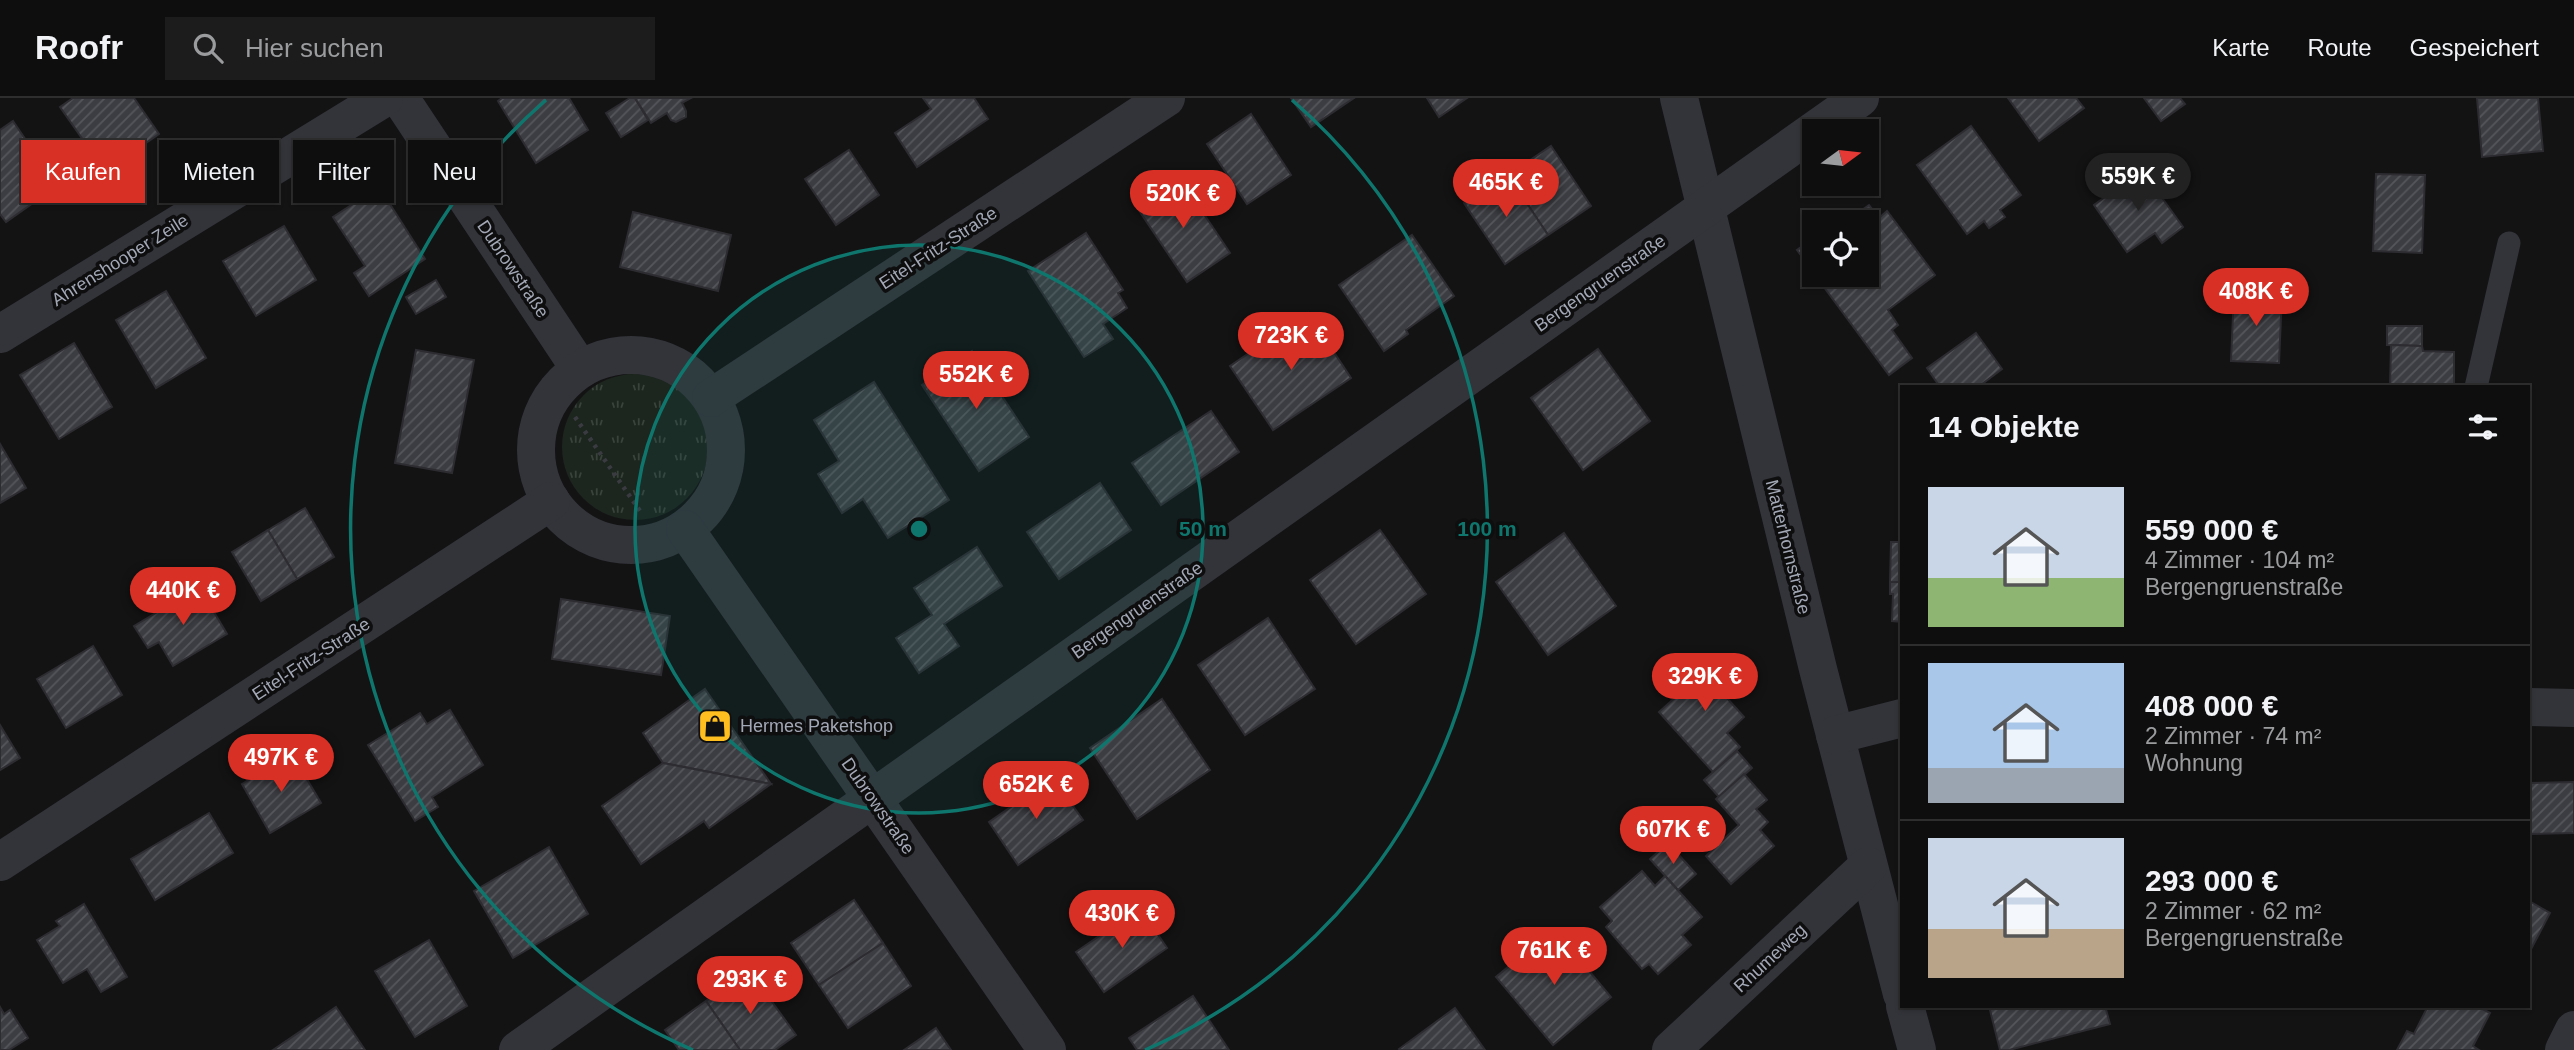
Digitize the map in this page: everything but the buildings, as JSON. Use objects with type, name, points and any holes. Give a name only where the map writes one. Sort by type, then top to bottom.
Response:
[{"type":"street","name":"Ahrenshooper Zeile","points":[[0,334],[384,98]]},
{"type":"street","name":"Dubrowstraße","points":[[400,98],[580,369]]},
{"type":"street","name":"Eitel-Fritz-Straße","points":[[711,398],[1166,98]]},
{"type":"street","name":"Matterhornstraße","points":[[1679,98],[1835,735],[1900,986]]},
{"type":"street","name":"Bergengruenstraße","points":[[517,1050],[1860,98]]},
{"type":"street","points":[[636,355],[666,361],[691,376],[711,398],[723,425],[726,454],[721,483],[706,509],[684,529],[660,541],[629,545],[599,540],[571,524],[551,501],[539,474],[536,445],[542,416],[556,391],[580,369],[607,358],[636,355]]},
{"type":"street","name":"Eitel-Fritz-Straße","points":[[0,862],[551,501]]},
{"type":"street","name":"Dubrowstraße","points":[[684,529],[1047,1050]]},
{"type":"street","points":[[2530,707],[2574,708]]},
{"type":"street","points":[[1835,735],[1900,719]]},
{"type":"street","name":"Rhumeweg","points":[[1671,1050],[1868,866]]},
{"type":"street","points":[[1906,1008],[1917,1050]]},
{"type":"street","points":[[2564,1050],[2574,1030]]},
{"type":"lane","points":[[2476,385],[2509,243]]},
{"type":"path","points":[[575,417],[640,511]]},
{"type":"green space","points":[[635,374],[663,380],[687,395],[702,419],[708,447],[702,475],[687,499],[663,514],[635,520],[607,514],[583,499],[568,475],[562,447],[568,419],[583,395],[607,380]]},
{"type":"place","name":"Hermes Paketshop","points":[[715,726]]}]
